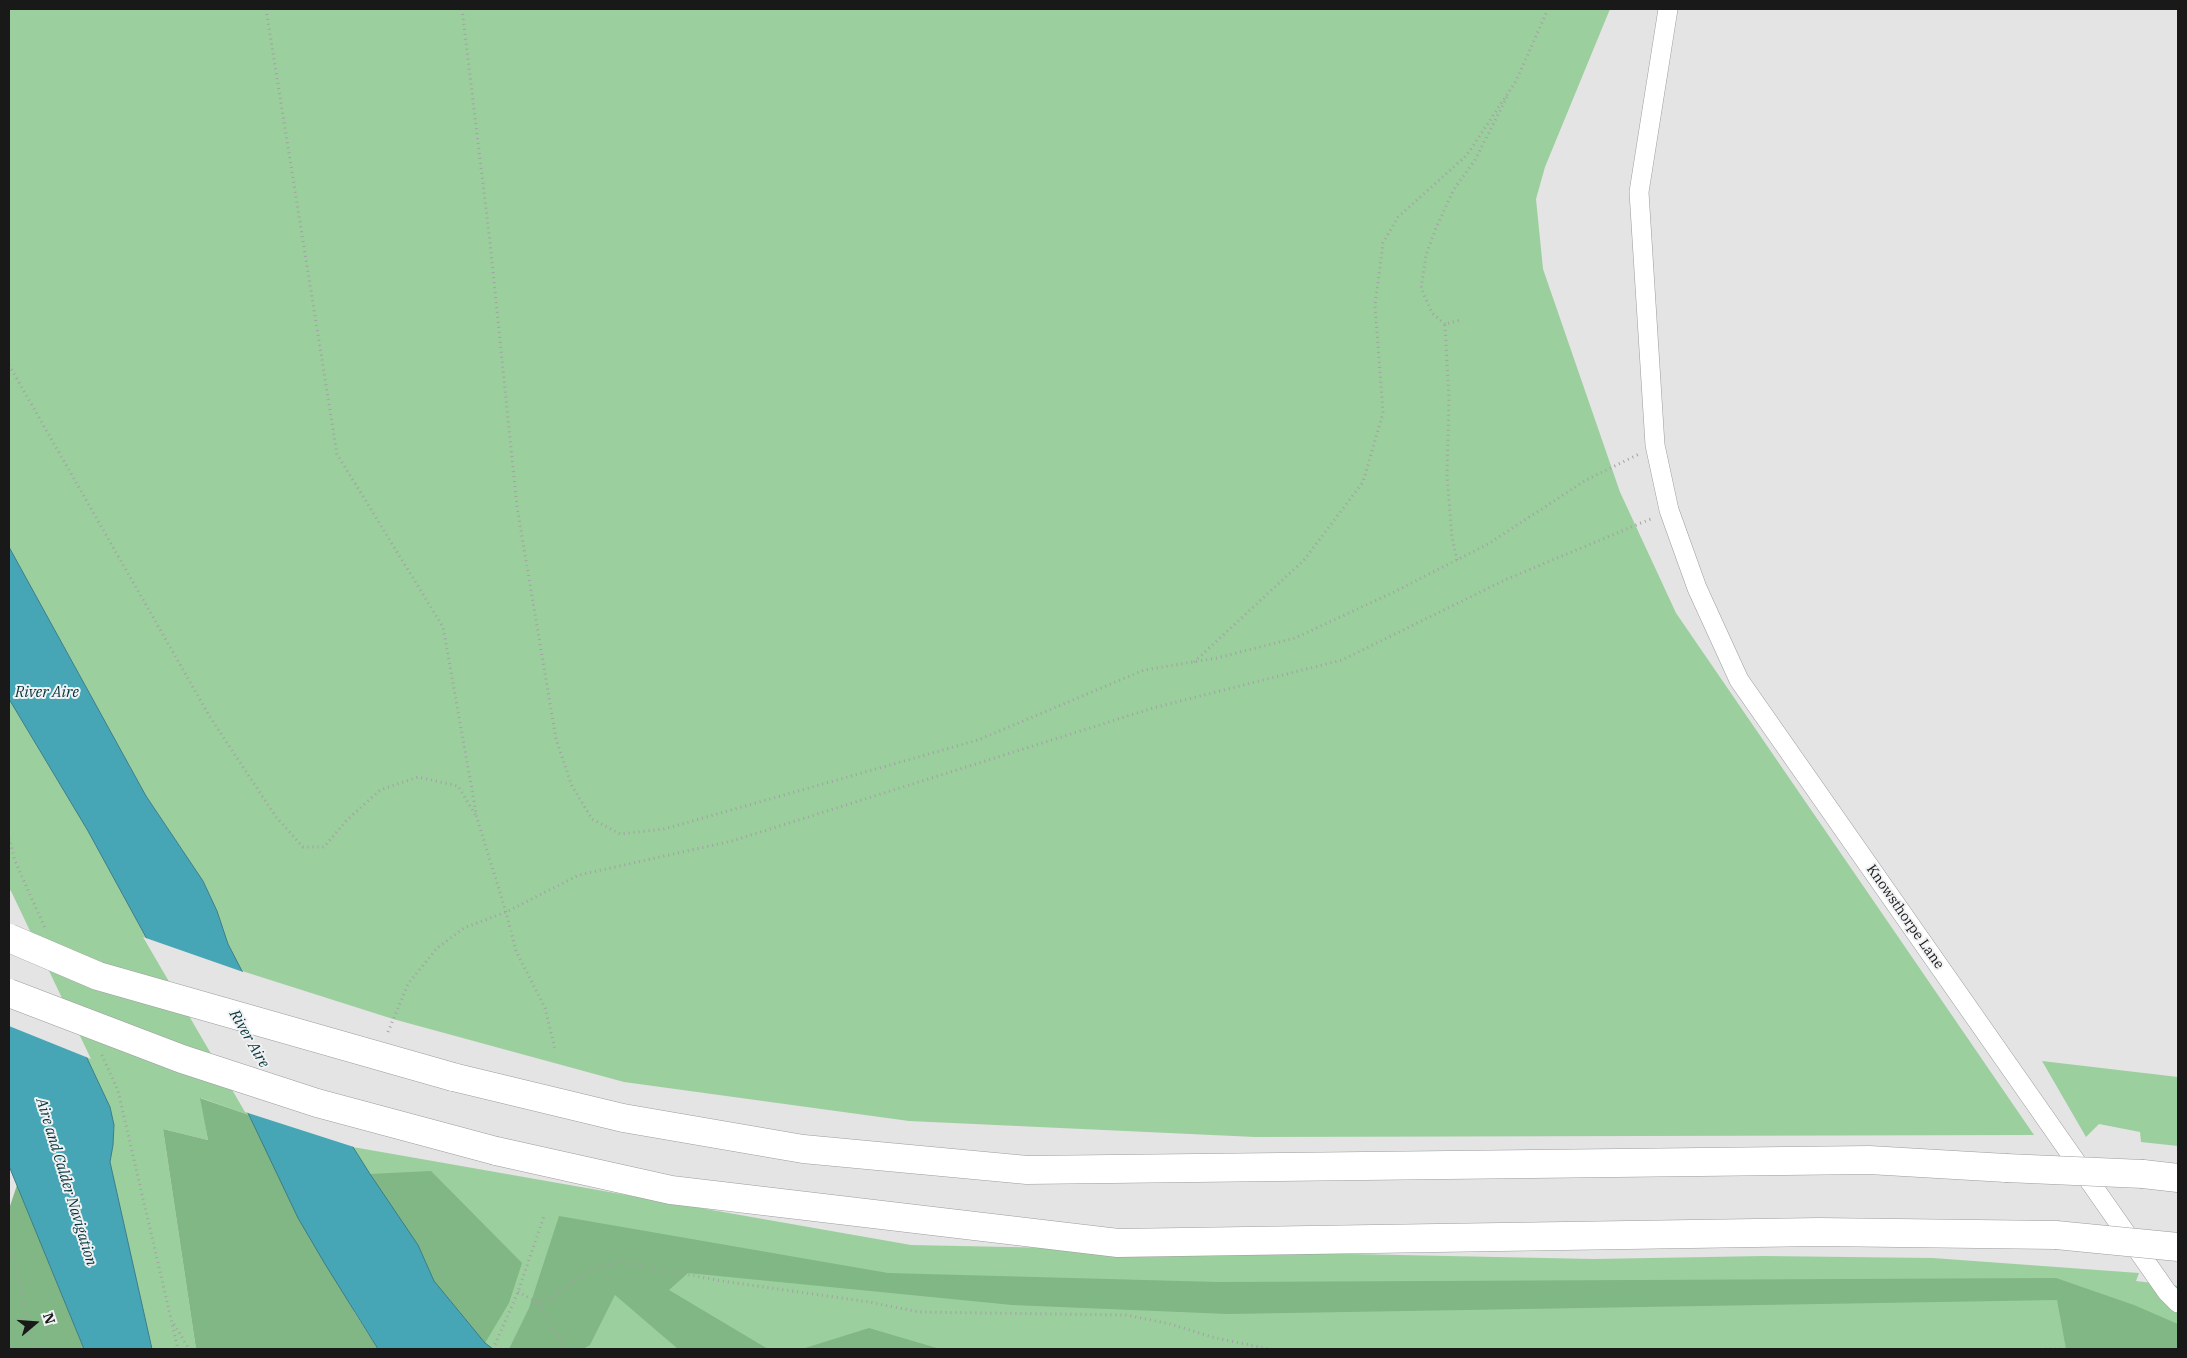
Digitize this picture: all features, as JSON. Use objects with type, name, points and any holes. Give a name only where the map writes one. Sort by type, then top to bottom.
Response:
[{"type":"highway","points":[[9,938],[98,976],[453,1077],[623,1118],[803,1149],[1027,1170],[1869,1160],[2143,1174],[2178,1178]]},
{"type":"highway","points":[[9,993],[182,1059],[317,1103],[496,1151],[671,1190],[1118,1243],[1819,1232],[2056,1236],[2178,1247]]},
{"type":"street","name":"Knowsthorpe Lane","points":[[1668,9],[1639,192],[1655,445],[1669,510],[1697,588],[1739,680],[2162,1284],[2178,1303]]},
{"type":"path","points":[[266,9],[337,454],[443,627],[477,818],[506,912],[516,952],[545,1008],[555,1050]]},
{"type":"path","points":[[462,9],[490,242],[517,507],[556,739],[572,786],[592,819],[620,834],[664,829],[978,740],[1144,670],[1216,658],[1296,638],[1411,584],[1488,544],[1586,480],[1655,445]]},
{"type":"path","points":[[1458,560],[1452,537],[1447,476],[1449,399],[1445,324],[1432,313],[1421,288],[1426,255],[1454,190],[1475,160],[1516,80],[1548,9]]},
{"type":"path","points":[[1194,662],[1304,560],[1363,482],[1382,414],[1375,305],[1383,244],[1398,217],[1467,155],[1516,80]]},
{"type":"path","points":[[1445,324],[1461,320]]},
{"type":"path","points":[[9,365],[210,717],[276,817],[303,847],[324,847],[346,820],[380,790],[418,777],[458,786],[477,818]]},
{"type":"path","points":[[388,1032],[408,984],[436,948],[464,928],[506,912],[579,875],[732,842],[1153,708],[1342,660],[1507,579],[1634,528],[1669,510]]},
{"type":"path","points":[[9,838],[15,861],[47,932]]},
{"type":"path","points":[[98,1047],[118,1091],[178,1349]]},
{"type":"path","points":[[493,1349],[518,1292],[544,1216]]},
{"type":"path","points":[[9,1249],[14,1261],[35,1349]]},
{"type":"path","points":[[537,1302],[548,1300],[592,1269],[620,1262],[713,1279],[869,1302],[919,1312],[1126,1315],[1268,1349]]},
{"type":"path","points":[[518,1292],[537,1302],[566,1349]]},
{"type":"path","points":[[172,1322],[189,1349]]},
{"type":"path","points":[[2044,1349],[2062,1349]]},
{"type":"green space","points":[[9,9],[1610,9],[1545,167],[1536,199],[1543,269],[1620,492],[1676,613],[2034,1135],[1255,1137],[909,1121],[624,1082],[393,1019],[242,971],[228,944],[217,911],[203,881],[146,796],[9,547]]},
{"type":"green space","points":[[9,699],[88,831],[147,939],[249,1115],[201,1098],[208,1140],[163,1129],[196,1349],[152,1349],[110,1162],[114,1125],[110,1107],[9,892]]},
{"type":"green space","points":[[2042,1061],[2178,1077],[2178,1146],[2141,1142],[2140,1132],[2099,1124],[2086,1137]]},
{"type":"green space","points":[[200,1098],[249,1115],[355,1313],[378,1349],[196,1349],[163,1129],[208,1140]]},
{"type":"green space","points":[[353,1147],[911,1245],[1594,1259],[1764,1256],[1933,1258],[2139,1273],[2136,1281],[2178,1286],[2178,1349],[472,1349]]},
{"type":"green space","points":[[431,1171],[522,1263],[509,1303],[485,1343],[434,1281],[418,1245],[370,1174]]},
{"type":"green space","points":[[17,1185],[84,1349],[9,1349],[9,1209]]},
{"type":"green space","points":[[559,1216],[888,1273],[1218,1282],[2056,1278],[2134,1305],[2178,1324],[2178,1349],[2066,1349],[2057,1300],[1228,1314],[1012,1305],[688,1273],[669,1290],[768,1349],[678,1349],[615,1295],[590,1345],[583,1349],[509,1349],[529,1308]]},
{"type":"green space","points":[[869,1328],[940,1349],[802,1349]]},
{"type":"water","name":"River Aire","points":[[9,547],[146,796],[203,881],[217,911],[228,944],[242,971],[370,1174],[418,1245],[434,1281],[485,1343],[493,1349],[378,1349],[325,1264],[298,1218],[249,1115],[147,939],[88,831],[9,699]]},
{"type":"water","name":"Aire and Calder Navigation","points":[[9,892],[110,1107],[114,1125],[110,1162],[152,1349],[84,1349],[9,1166]]},
{"type":"pier","points":[[9,890],[11,891],[91,1059],[9,1026]]},
{"type":"pier","points":[[143,937],[246,973],[357,1148],[245,1112]]}]
